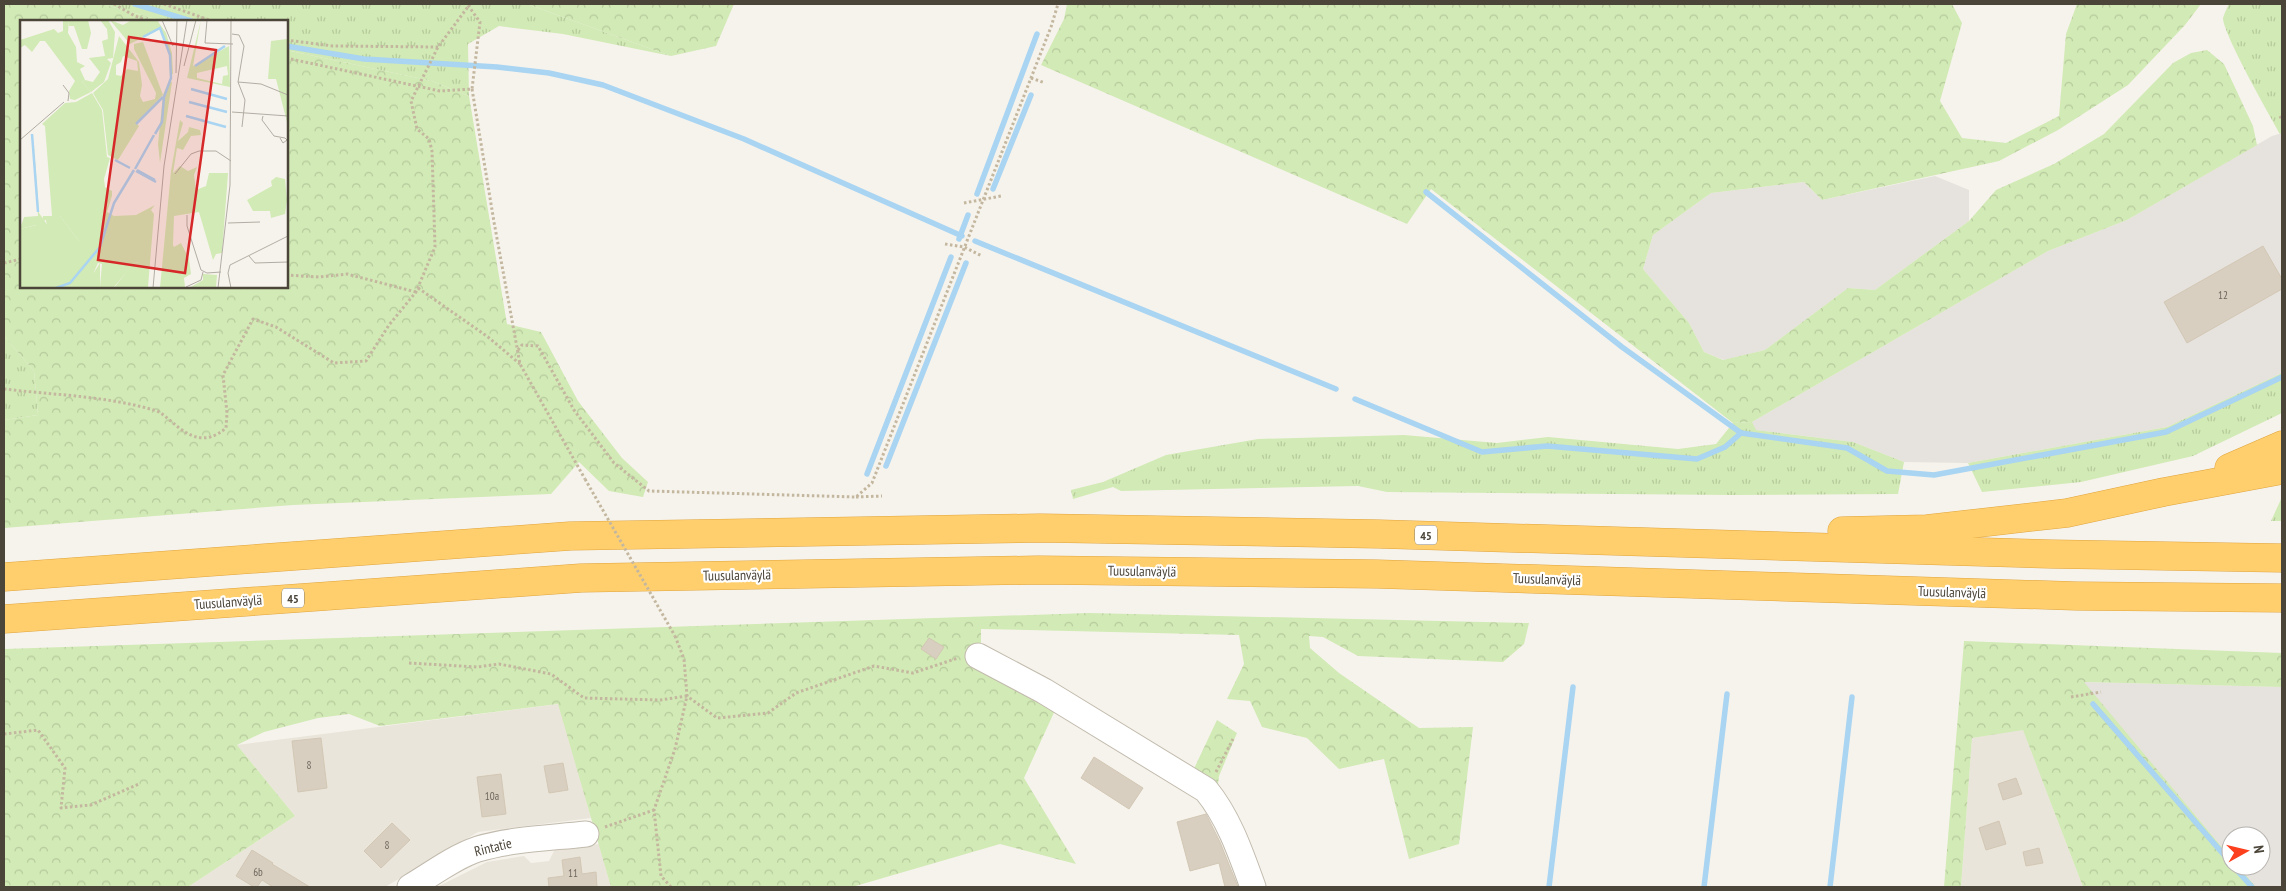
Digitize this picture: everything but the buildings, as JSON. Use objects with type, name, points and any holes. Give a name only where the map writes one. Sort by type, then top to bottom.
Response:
[{"type":"highway","points":[[2164,492],[2239,464],[2282,445]]},
{"type":"highway","points":[[1731,545],[1852,530],[1927,529],[2067,513],[2164,492],[2282,470]]},
{"type":"highway","name":"45","points":[[4,577],[590,536],[1040,528],[1398,534],[2050,554],[2282,558]]},
{"type":"highway","name":"Tuusulanväylä","points":[[4,620],[581,578],[1038,570],[1377,574],[2076,596],[2282,598]]},
{"type":"highway","points":[[2076,596],[2282,614]]},
{"type":"street","points":[[978,656],[1044,691],[1206,790],[1219,806],[1245,863],[1253,887]]},
{"type":"street","name":"Rintatie","points":[[410,887],[459,858],[477,850],[512,841],[586,834]]},
{"type":"path","points":[[114,4],[146,20]]},
{"type":"path","points":[[164,4],[209,20]]},
{"type":"path","points":[[4,389],[112,401],[159,411],[184,432],[200,438],[216,437],[226,428],[227,413],[223,375],[253,319],[276,327],[334,363],[366,361],[389,325],[417,290],[435,246],[436,224],[432,150],[429,139],[417,129],[410,101],[438,47],[468,4],[480,22],[472,89],[520,364],[675,636],[684,659],[687,696],[675,748],[654,810],[660,876],[671,887]]},
{"type":"path","points":[[856,497],[872,482],[1031,78],[1058,4]]},
{"type":"path","points":[[288,40],[332,46],[438,47]]},
{"type":"path","points":[[288,58],[440,91],[472,89]]},
{"type":"path","points":[[1031,78],[1045,83]]},
{"type":"path","points":[[964,204],[1001,196]]},
{"type":"path","points":[[945,244],[964,247],[982,256]]},
{"type":"path","points":[[4,263],[20,259]]},
{"type":"path","points":[[288,275],[319,277],[346,274],[417,290],[488,338],[520,364]]},
{"type":"path","points":[[518,350],[522,344],[538,346],[574,410],[614,463],[649,491],[856,497],[882,496]]},
{"type":"path","points":[[409,663],[477,667],[499,664],[552,674],[584,698],[660,700],[687,696],[717,718],[768,713],[796,693],[874,666],[913,673],[950,659],[978,656]]},
{"type":"path","points":[[2070,697],[2101,692]]},
{"type":"path","points":[[4,734],[38,730],[65,768],[60,808],[91,805],[139,784]]},
{"type":"path","points":[[1206,790],[1233,739]]},
{"type":"path","points":[[586,834],[654,810]]},
{"type":"shaded area","points":[[2282,133],[2282,373],[2167,427],[1968,463],[1904,462],[1853,442],[1755,430],[1752,422],[2048,251],[2127,220],[2272,136]]},
{"type":"shaded area","points":[[1935,176],[1969,190],[1969,221],[1875,290],[1848,288],[1765,350],[1724,360],[1704,352],[1689,323],[1643,269],[1653,235],[1711,193],[1804,182],[1822,200]]},
{"type":"shaded area","points":[[2083,682],[2282,687],[2282,887],[2256,887],[2247,876],[2271,876],[2271,826],[2221,826],[2221,846]]},
{"type":"shaded area","points":[[559,704],[591,818],[478,832],[385,887],[188,887],[295,816],[237,745]]},
{"type":"shaded area","points":[[2023,729],[2083,887],[1961,887],[1972,738]]},
{"type":"shaded area","points":[[599,844],[611,887],[437,887],[487,862],[524,856],[531,863],[549,861],[555,849]]},
{"type":"green space","points":[[4,4],[102,4],[159,20],[20,20],[20,288],[288,288],[288,50],[432,81],[469,96],[507,324],[541,332],[578,401],[622,458],[648,482],[643,497],[609,491],[579,462],[551,494],[293,505],[4,528],[4,420],[38,415],[34,371],[4,336]]},
{"type":"green space","points":[[102,4],[527,4],[671,56],[563,34],[499,26],[468,44],[469,96],[432,81],[288,50],[288,20],[159,20]]},
{"type":"green space","points":[[527,4],[734,4],[716,46],[671,56]]},
{"type":"green space","points":[[1067,4],[1952,4],[1962,23],[1940,101],[1962,138],[2006,143],[2059,116],[2066,34],[2077,4],[2201,4],[2185,25],[2128,85],[2058,130],[1999,161],[1822,200],[1804,182],[1711,193],[1653,235],[1643,269],[1689,323],[1704,352],[1723,360],[1765,350],[1848,288],[1875,290],[1969,221],[1996,190],[2054,164],[2104,134],[2173,63],[2191,53],[2207,50],[2224,64],[2253,126],[2257,145],[2127,220],[2048,251],[1752,422],[1733,423],[1431,189],[1407,224],[1041,65],[1064,19]]},
{"type":"green space","points":[[2229,4],[2282,4],[2282,133],[2280,134],[2230,40],[2223,18]]},
{"type":"green space","points":[[4,336],[34,371],[38,415],[4,420]]},
{"type":"green space","points":[[2282,373],[2282,413],[2193,456],[2081,482],[1982,492],[1968,463],[2167,427]]},
{"type":"green space","points":[[1752,422],[1756,430],[1853,442],[1904,462],[1898,494],[1732,495],[1387,492],[1358,486],[1121,491],[1113,487],[1073,499],[1071,490],[1103,482],[1166,455],[1258,439],[1404,435],[1497,443],[1548,437],[1678,449],[1716,444],[1733,423]]},
{"type":"green space","points":[[2282,497],[2282,521],[2271,521]]},
{"type":"green space","points":[[1089,613],[1529,623],[1524,644],[1503,662],[1358,656],[1323,637],[1309,636],[1310,648],[1339,673],[1419,728],[1473,727],[1459,844],[1409,859],[1384,759],[1339,769],[1307,738],[1262,727],[1250,701],[1227,699],[1244,664],[1239,635],[981,629],[981,651],[1062,695],[1024,778],[1076,864],[1000,844],[852,887],[611,887],[558,704],[380,726],[349,714],[318,718],[264,732],[237,745],[295,816],[188,887],[4,887],[4,649]]},
{"type":"green space","points":[[1964,641],[2282,653],[2282,687],[2084,682],[2221,846],[2221,876],[2247,876],[2256,887],[2083,887],[2023,730],[1972,738],[1961,887],[1944,887]]},
{"type":"green space","points":[[1217,720],[1237,733],[1219,776],[1217,792],[1191,775]]},
{"type":"waterway","points":[[135,4],[188,20]]},
{"type":"waterway","points":[[977,194],[1037,34]]},
{"type":"waterway","points":[[288,46],[364,59],[497,67],[549,73],[603,85],[744,139],[962,236]]},
{"type":"waterway","points":[[993,189],[1031,95]]},
{"type":"waterway","points":[[1426,192],[1622,347],[1741,433]]},
{"type":"waterway","points":[[959,239],[968,215]]},
{"type":"waterway","points":[[975,241],[1336,389]]},
{"type":"waterway","points":[[867,474],[951,257]]},
{"type":"waterway","points":[[886,466],[966,263]]},
{"type":"waterway","points":[[1355,399],[1482,452],[1547,446],[1697,459],[1725,447],[1741,433],[1847,448],[1887,471],[1934,475],[2166,432],[2282,377]]},
{"type":"waterway","points":[[1549,887],[1573,687]]},
{"type":"waterway","points":[[1704,887],[1727,694]]},
{"type":"waterway","points":[[1830,887],[1852,697]]},
{"type":"waterway","points":[[2093,704],[2221,851]]},
{"type":"waterway","points":[[2242,876],[2252,887]]}]
